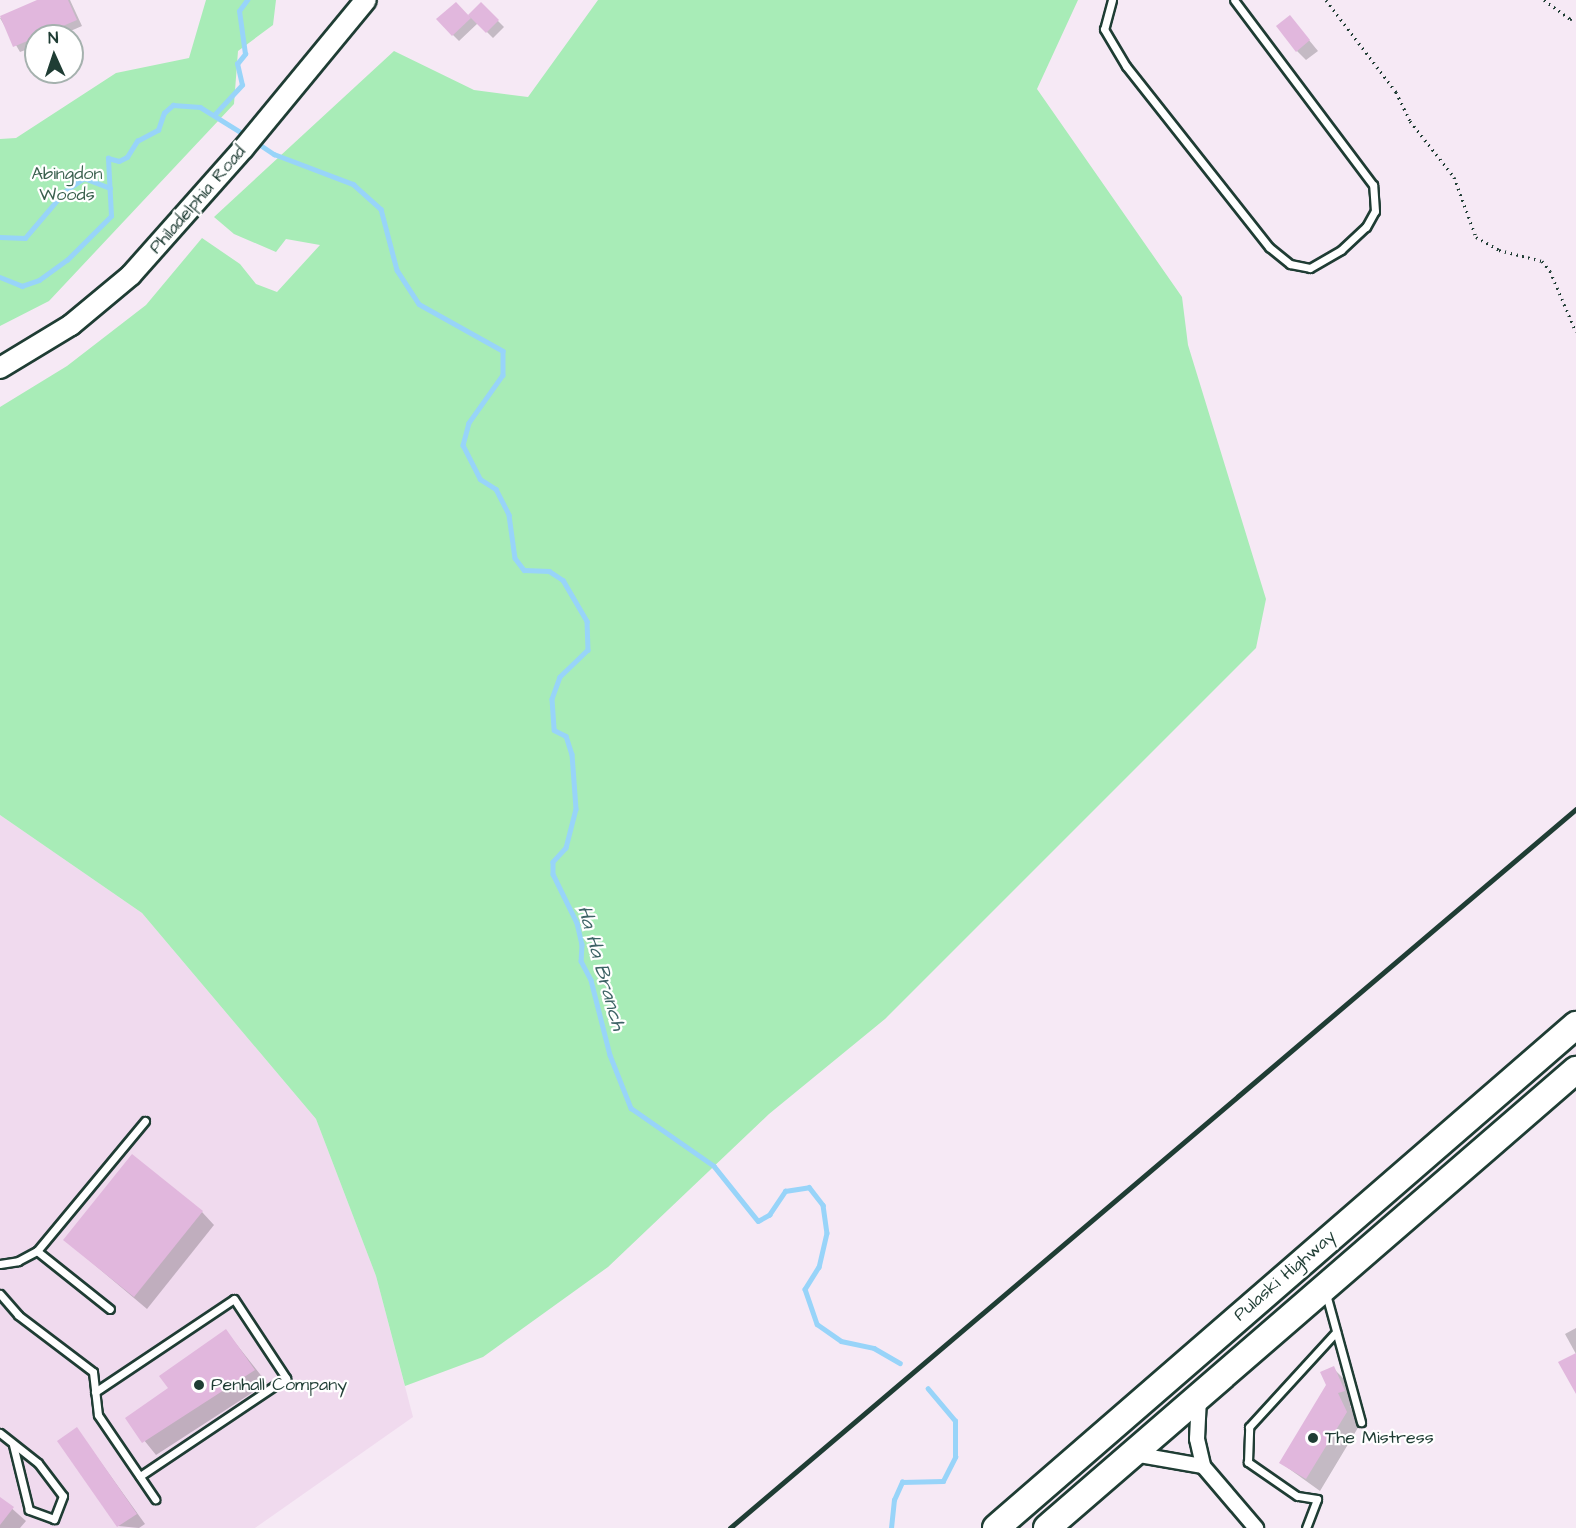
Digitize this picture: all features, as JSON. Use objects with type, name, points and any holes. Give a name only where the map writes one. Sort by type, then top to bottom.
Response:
[{"type":"highway","name":"Pulaski Highway","points":[[996,1528],[1576,1025]]},
{"type":"highway","name":"Pulaski Highway","points":[[1047,1528],[1199,1394],[1576,1070]]},
{"type":"main road","name":"Philadelphia Road","points":[[0,368],[71,325],[122,283],[243,149],[366,0]]},
{"type":"street","points":[[1199,1394],[1197,1439],[1203,1467],[1256,1528]]},
{"type":"street","points":[[1132,1454],[1203,1467]]},
{"type":"lane","points":[[1112,0],[1104,28],[1126,66],[1269,247],[1290,264],[1310,268],[1341,249],[1366,227],[1375,211],[1373,185],[1234,0]]},
{"type":"lane","points":[[0,1264],[18,1261],[37,1251],[145,1121]]},
{"type":"lane","points":[[37,1251],[110,1309]]},
{"type":"lane","points":[[1324,1286],[1361,1422]]},
{"type":"lane","points":[[0,1294],[18,1315],[93,1371],[98,1414],[155,1499]]},
{"type":"lane","points":[[95,1392],[234,1299],[286,1378],[140,1476]]},
{"type":"lane","points":[[1306,1528],[1317,1499],[1297,1496],[1248,1462],[1249,1427],[1336,1332]]},
{"type":"lane","points":[[0,1433],[38,1463],[63,1496],[54,1519],[29,1510],[13,1445]]},
{"type":"path","points":[[1326,0],[1396,92],[1410,121],[1454,177],[1476,237],[1499,250],[1542,261],[1550,271],[1576,332]]},
{"type":"path","points":[[1544,0],[1570,19],[1576,18]]},
{"type":"shaded area","points":[[0,815],[142,913],[316,1119],[376,1276],[413,1417],[255,1528],[0,1528]]},
{"type":"green space","name":"Abingdon Woods","points":[[206,0],[276,0],[273,25],[238,51],[234,104],[49,301],[0,326],[0,139],[16,138],[116,73],[189,58]]},
{"type":"green space","points":[[598,0],[1078,0],[1037,89],[1182,297],[1188,345],[1266,599],[1256,648],[885,1019],[769,1114],[608,1267],[483,1357],[405,1386],[376,1276],[316,1119],[142,913],[0,815],[0,407],[67,366],[146,305],[202,238],[240,264],[256,284],[277,292],[320,245],[286,239],[276,252],[234,234],[214,217],[394,51],[474,90],[528,97]]},
{"type":"building","points":[[37,0],[68,0],[77,20],[68,24],[24,24],[24,42],[13,47],[0,16]]},
{"type":"building","points":[[456,2],[471,18],[452,36],[436,19]]},
{"type":"building","points":[[481,2],[499,20],[486,33],[468,15]]},
{"type":"building","points":[[1290,15],[1310,40],[1296,52],[1276,26]]},
{"type":"building","points":[[132,1154],[203,1211],[134,1297],[63,1240]]},
{"type":"building","name":"Penhall Company","points":[[226,1329],[255,1370],[142,1443],[125,1418],[168,1388],[159,1376]]},
{"type":"building","points":[[1576,1353],[1576,1394],[1558,1362]]},
{"type":"building","name":"The Mistress","points":[[1334,1366],[1345,1391],[1338,1393],[1347,1412],[1306,1479],[1279,1463],[1326,1385],[1320,1372]]},
{"type":"building","points":[[77,1427],[137,1514],[117,1527],[57,1441]]},
{"type":"building","points":[[0,1497],[14,1507],[0,1525]]},
{"type":"waterway","points":[[214,115],[242,85],[237,64],[245,54],[239,11],[247,0]]},
{"type":"waterway","name":"Ha Ha Branch","points":[[0,277],[22,286],[39,280],[67,260],[111,216],[108,158],[119,161],[127,157],[137,141],[158,130],[164,113],[173,105],[200,107],[247,136]]},
{"type":"waterway","name":"Ha Ha Branch","points":[[256,142],[274,154],[353,184],[381,209],[397,270],[419,304],[503,351],[503,375],[469,423],[463,445],[480,479],[496,489],[509,515],[515,558],[524,570],[549,571],[563,580],[587,621],[588,650],[560,677],[552,699],[554,730],[566,736],[572,754],[576,809],[566,848],[553,862],[553,874],[577,923],[582,944],[581,961],[591,980],[610,1055],[631,1108],[714,1166],[758,1221],[769,1215],[785,1191],[809,1187],[823,1205],[827,1233],[819,1267],[805,1289],[817,1324],[841,1341],[874,1348],[900,1363]]},
{"type":"waterway","points":[[0,237],[25,238],[64,192],[84,178],[110,188]]},
{"type":"waterway","name":"Ha Ha Branch","points":[[891,1528],[894,1500],[902,1482],[943,1481],[955,1457],[955,1421],[928,1389]]},
{"type":"railway","points":[[730,1528],[1576,809]]},
{"type":"place","name":"Penhall Company","points":[[199,1385]]},
{"type":"place","name":"The Mistress","points":[[1313,1438]]}]
